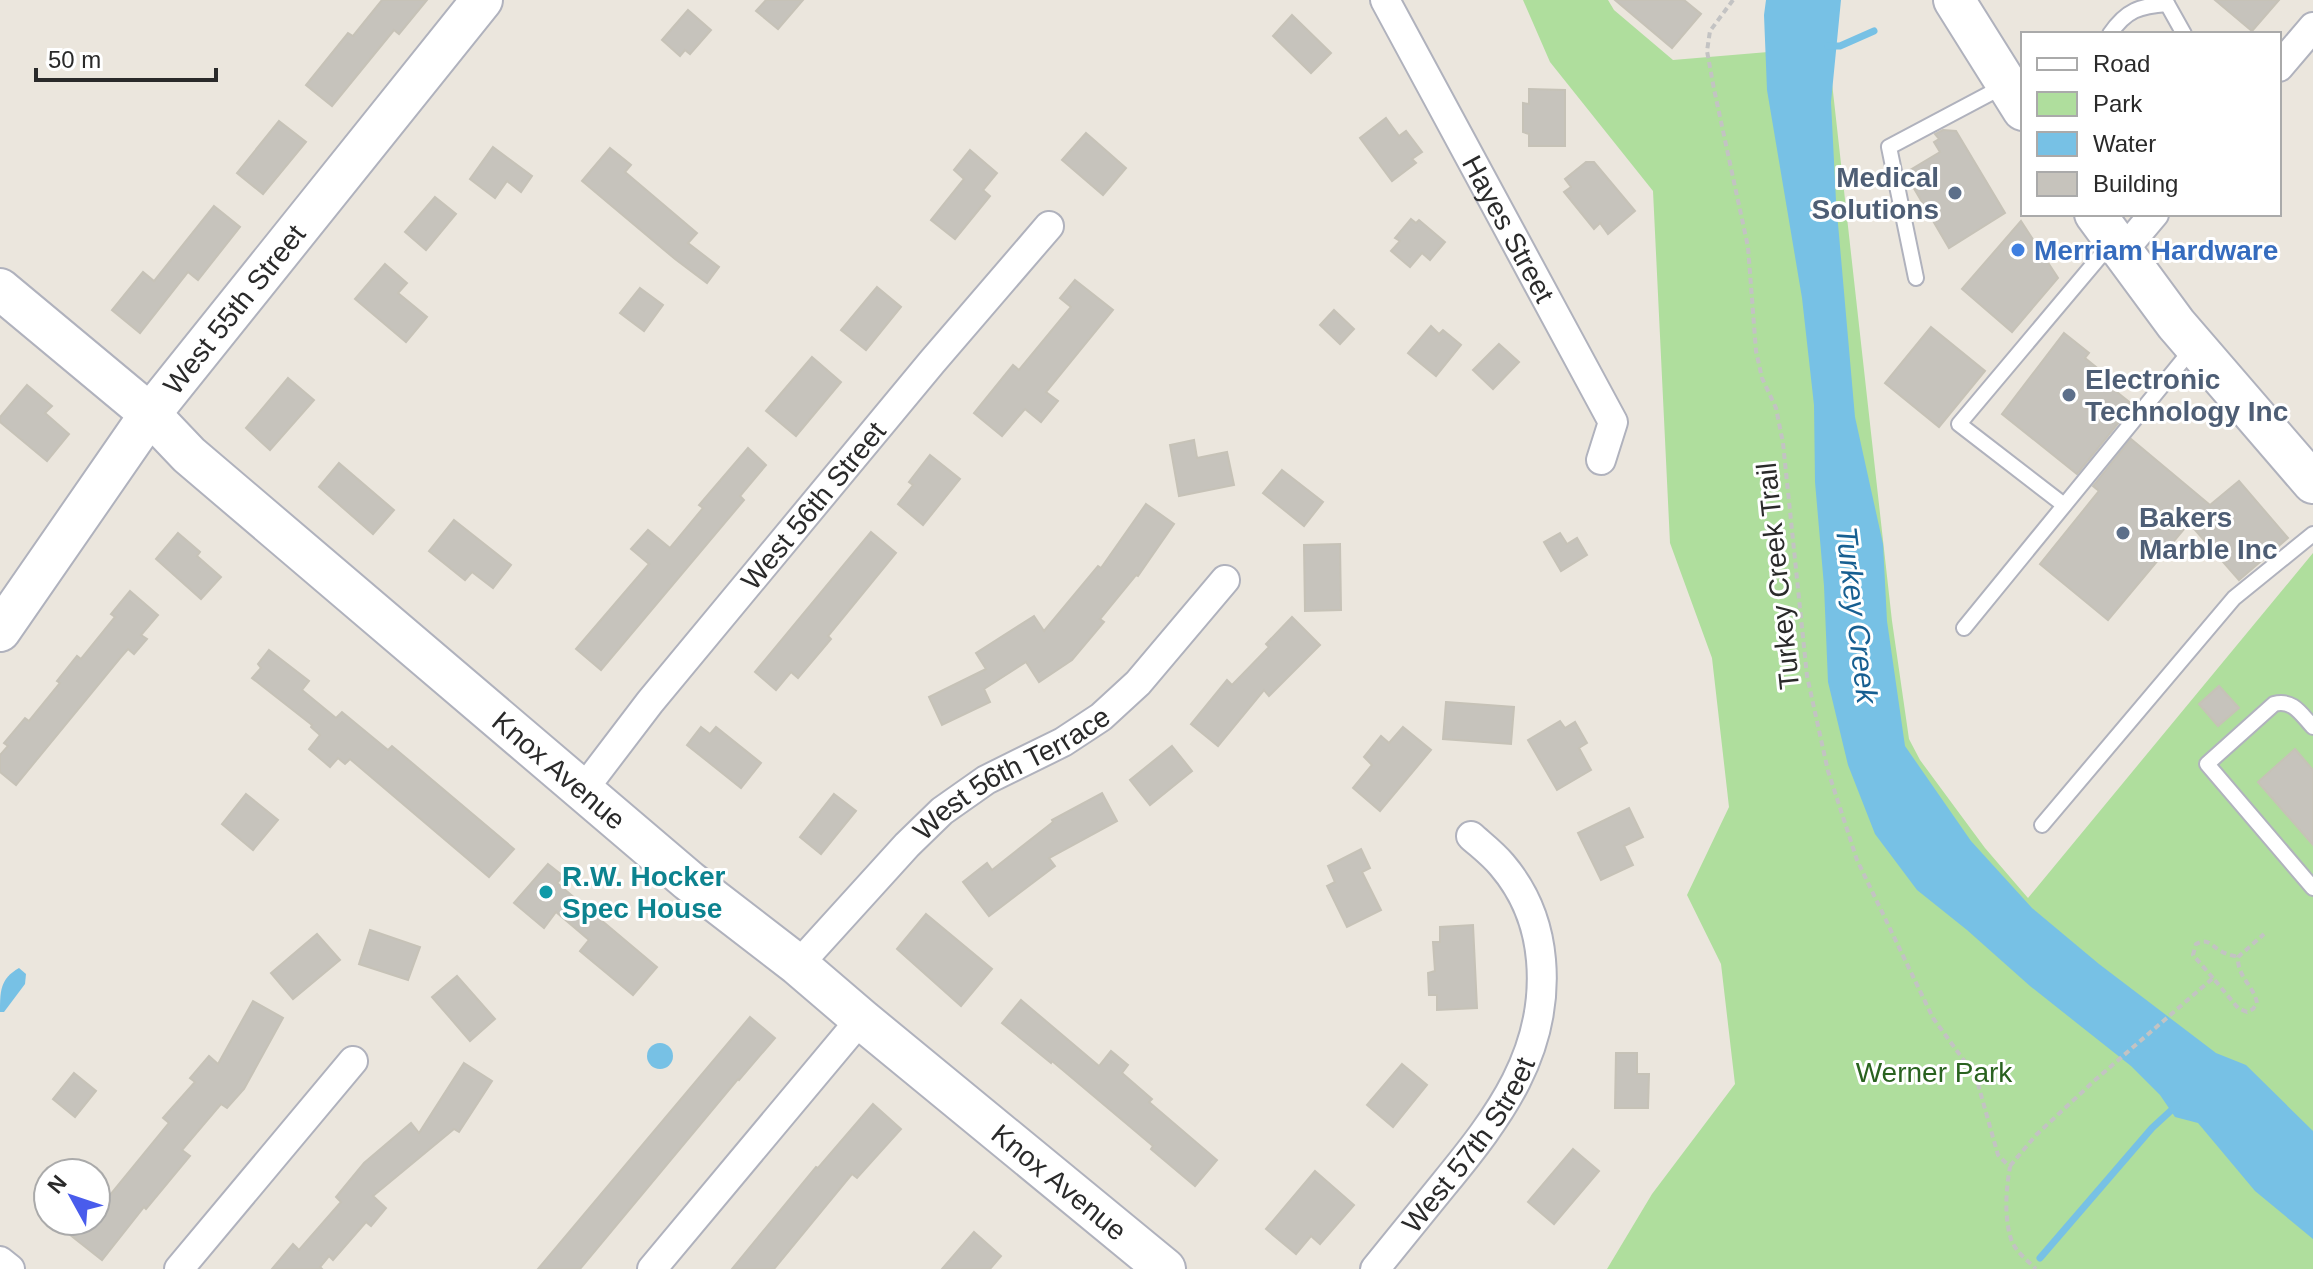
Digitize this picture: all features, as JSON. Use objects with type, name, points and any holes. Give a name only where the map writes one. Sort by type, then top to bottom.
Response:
[{"type":"street","name":"West 55th Street","points":[[0,631],[150,414],[482,0]]},
{"type":"street","name":"Hayes Street","points":[[1385,0],[1613,422],[1601,460]]},
{"type":"street","points":[[1954,0],[2017,98]]},
{"type":"street","points":[[2281,65],[2313,27]]},
{"type":"street","points":[[2150,216],[2110,236],[2195,346],[2313,483]]},
{"type":"street","name":"West 56th Street","points":[[583,790],[660,690],[1049,226]]},
{"type":"street","name":"Knox Avenue","points":[[0,289],[150,414],[189,455],[689,881],[798,965],[1165,1269]]},
{"type":"street","name":"West 56th Terrace","points":[[798,965],[942,811],[986,780],[1063,742],[1101,717],[1138,683],[1225,580]]},
{"type":"street","name":"West 57th Street","points":[[1375,1269],[1480,1140],[1506,1103],[1529,1053],[1540,1010],[1543,982],[1540,941],[1533,919],[1520,889],[1502,864],[1471,836]]},
{"type":"street","points":[[652,1269],[861,1019]]},
{"type":"street","points":[[179,1269],[353,1061]]},
{"type":"street","points":[[0,1261],[10,1269]]},
{"type":"lane","points":[[2111,32],[2118,22],[2141,6],[2166,2],[2183,32]]},
{"type":"lane","points":[[1916,278],[1889,147],[2017,98]]},
{"type":"lane","points":[[2064,505],[1959,424],[2110,236]]},
{"type":"lane","points":[[1964,628],[2195,346]]},
{"type":"lane","points":[[2042,825],[2234,598],[2313,534]]},
{"type":"lane","points":[[2313,727],[2294,706],[2283,702],[2274,704],[2207,764],[2313,888]]},
{"type":"path","name":"Turkey Creek Trail","points":[[1733,0],[1710,31],[1707,51],[1748,247],[1756,351],[1762,378],[1776,408],[1783,443],[1807,676],[1828,771],[1857,860],[1933,1018],[1976,1077],[1998,1155],[2010,1167]]},
{"type":"path","points":[[2238,957],[2264,934]]},
{"type":"path","points":[[2207,941],[2220,952],[2238,957],[2239,971],[2257,1003],[2247,1012],[2238,1008],[2193,955],[2196,944],[2207,941]]},
{"type":"path","points":[[2036,1269],[2020,1254],[2011,1239],[2006,1188],[2010,1167],[2021,1150],[2094,1081],[2213,978]]},
{"type":"green space","name":"Werner Park","points":[[1523,0],[1608,0],[1614,10],[1673,60],[1828,47],[1892,621],[1909,739],[1920,760],[1985,848],[2028,898],[2313,553],[2313,1269],[1607,1269],[1652,1194],[1735,1084],[1721,964],[1687,895],[1729,807],[1712,658],[1670,543],[1653,191],[1550,62]]},
{"type":"water","name":"Turkey Creek","points":[[1766,0],[1841,0],[1831,102],[1836,201],[1855,417],[1883,544],[1887,621],[1905,746],[1971,841],[2032,908],[2099,964],[2216,1053],[2246,1065],[2313,1131],[2313,1239],[2255,1191],[2198,1123],[2175,1117],[2160,1095],[2131,1066],[1917,890],[1875,834],[1848,765],[1828,682],[1815,482],[1814,405],[1802,298],[1767,90]]},
{"type":"water","points":[[19,968],[26,974],[25,984],[4,1012],[0,1012],[2,986]]},
{"type":"water","points":[[660,1043],[669,1047],[673,1056],[669,1065],[660,1069],[651,1065],[647,1056],[651,1047]]},
{"type":"building","points":[[382,0],[427,0],[399,34],[394,30],[332,106],[306,85],[348,33],[353,36]]},
{"type":"building","points":[[766,0],[803,0],[778,29],[756,11]]},
{"type":"building","points":[[1615,0],[1684,0],[1701,14],[1672,48]]},
{"type":"building","points":[[2215,0],[2279,0],[2252,31]]},
{"type":"building","points":[[688,10],[711,30],[690,54],[685,50],[680,56],[662,40]]},
{"type":"building","points":[[1292,15],[1331,53],[1311,73],[1273,36]]},
{"type":"building","points":[[1529,89],[1565,90],[1565,146],[1529,146],[1529,134],[1523,132],[1523,103],[1529,104]]},
{"type":"building","points":[[1386,118],[1399,136],[1406,131],[1422,152],[1412,159],[1416,163],[1392,181],[1360,138]]},
{"type":"building","points":[[279,121],[306,142],[263,194],[237,173]]},
{"type":"building","name":"Medical Solutions","points":[[1943,130],[1956,131],[2005,213],[1949,248],[1905,173],[1940,152],[1934,142],[1939,139],[1935,134]]},
{"type":"building","points":[[1086,133],[1126,168],[1103,195],[1062,160]]},
{"type":"building","points":[[493,147],[532,176],[521,192],[507,181],[495,198],[470,179]]},
{"type":"building","points":[[610,148],[631,165],[625,172],[697,233],[688,243],[719,267],[707,283],[582,181]]},
{"type":"building","points":[[970,150],[997,173],[983,190],[990,196],[955,239],[931,220],[964,179],[954,170]]},
{"type":"building","points":[[1586,162],[1594,162],[1635,211],[1608,234],[1600,223],[1594,229],[1564,192],[1571,187],[1565,179]]},
{"type":"building","points":[[435,197],[456,214],[426,250],[405,232]]},
{"type":"building","points":[[214,206],[240,227],[198,280],[188,272],[140,333],[112,310],[143,272],[154,281]]},
{"type":"building","points":[[1411,219],[1416,223],[1419,220],[1445,242],[1430,260],[1422,253],[1410,267],[1391,251],[1400,241],[1395,238]]},
{"type":"building","name":"Merriam Hardware","points":[[2021,221],[2058,278],[2012,332],[1962,289]]},
{"type":"building","points":[[385,264],[407,283],[398,293],[427,317],[406,342],[355,299]]},
{"type":"building","points":[[1075,280],[1113,310],[1046,392],[1058,401],[1041,422],[1025,409],[1002,436],[974,413],[1013,365],[1019,370],[1071,307],[1060,298]]},
{"type":"building","points":[[877,287],[901,307],[866,350],[841,330]]},
{"type":"building","points":[[640,288],[663,305],[644,331],[620,313]]},
{"type":"building","points":[[1334,310],[1354,329],[1340,344],[1320,325]]},
{"type":"building","points":[[1431,326],[1439,334],[1443,330],[1461,345],[1436,376],[1408,353]]},
{"type":"building","points":[[1931,327],[1985,371],[1939,427],[1885,383]]},
{"type":"building","name":"Electronic Technology Inc","points":[[2064,333],[2089,353],[2085,358],[2112,380],[2108,385],[2133,405],[2077,474],[2002,414]]},
{"type":"building","points":[[1499,344],[1519,362],[1493,389],[1473,370]]},
{"type":"building","points":[[812,357],[841,382],[796,436],[766,411]]},
{"type":"building","points":[[288,378],[314,400],[270,450],[246,428]]},
{"type":"building","points":[[27,385],[52,406],[45,413],[69,434],[47,461],[0,422],[0,417]]},
{"type":"building","name":"Bakers Marble Inc","points":[[2131,439],[2210,505],[2239,481],[2288,538],[2239,580],[2189,523],[2108,620],[2040,564],[2099,491],[2093,486]]},
{"type":"building","points":[[1194,440],[1197,458],[1227,452],[1234,485],[1179,496],[1170,445]]},
{"type":"building","points":[[748,448],[766,465],[740,496],[744,500],[601,670],[576,649],[649,564],[631,549],[648,530],[670,548],[703,508],[699,505]]},
{"type":"building","points":[[930,455],[960,479],[923,525],[898,504],[913,485],[909,482]]},
{"type":"building","points":[[339,463],[394,510],[373,534],[319,487]]},
{"type":"building","points":[[1282,470],[1323,502],[1304,526],[1263,493]]},
{"type":"building","points":[[1146,504],[1174,524],[1138,576],[1100,619],[1104,622],[1072,660],[1039,682],[1026,662],[984,689],[990,702],[942,725],[929,697],[986,669],[976,653],[1034,616],[1044,631],[1098,566],[1101,568]]},
{"type":"building","points":[[454,520],[511,565],[493,588],[472,572],[465,580],[429,551]]},
{"type":"building","points":[[871,532],[896,553],[798,678],[791,672],[776,690],[755,672]]},
{"type":"building","points":[[178,533],[200,552],[197,556],[221,577],[201,599],[156,559]]},
{"type":"building","points":[[1560,533],[1567,544],[1577,538],[1587,555],[1561,571],[1544,542]]},
{"type":"building","points":[[1340,544],[1341,610],[1305,611],[1304,545]]},
{"type":"building","points":[[130,591],[158,615],[141,635],[147,639],[134,654],[128,649],[16,785],[0,772],[0,755],[8,746],[4,743],[25,718],[29,721],[77,656],[81,659],[115,617],[111,614]]},
{"type":"building","points":[[1292,617],[1320,645],[1269,696],[1264,690],[1218,746],[1191,724],[1227,680],[1232,685],[1269,647],[1266,644]]},
{"type":"building","points":[[269,650],[309,681],[302,690],[336,718],[342,712],[388,750],[392,746],[514,849],[489,877],[350,759],[345,764],[338,758],[330,767],[309,749],[320,735],[312,725],[252,678],[261,668],[258,664]]},
{"type":"building","points":[[2219,686],[2239,708],[2218,726],[2199,704]]},
{"type":"building","points":[[1446,702],[1514,707],[1511,744],[1443,739]]},
{"type":"building","points":[[1560,721],[1565,728],[1575,722],[1587,743],[1579,748],[1591,770],[1557,790],[1528,740]]},
{"type":"building","points":[[701,727],[710,734],[716,727],[761,763],[741,788],[687,745]]},
{"type":"building","points":[[1403,727],[1431,750],[1380,811],[1353,788],[1372,765],[1364,757],[1381,736],[1389,743]]},
{"type":"building","points":[[1172,746],[1192,771],[1150,805],[1130,780]]},
{"type":"building","points":[[2295,749],[2313,770],[2313,845],[2258,782]]},
{"type":"building","points":[[1102,793],[1117,821],[1049,858],[1055,866],[989,916],[963,882],[987,863],[992,870],[1052,820]]},
{"type":"building","points":[[246,794],[278,820],[253,850],[222,824]]},
{"type":"building","points":[[834,794],[856,811],[821,854],[800,837]]},
{"type":"building","points":[[1629,808],[1643,837],[1624,846],[1633,865],[1601,880],[1578,833]]},
{"type":"building","points":[[1361,849],[1370,868],[1362,872],[1381,910],[1347,927],[1327,886],[1335,882],[1328,866]]},
{"type":"building","points":[[548,864],[563,876],[557,883],[657,967],[633,995],[580,951],[589,940],[556,912],[544,928],[514,903]]},
{"type":"building","points":[[926,914],[992,969],[961,1006],[897,949]]},
{"type":"building","points":[[1473,925],[1477,1008],[1437,1010],[1437,995],[1429,995],[1428,973],[1435,971],[1433,942],[1440,942],[1440,927]]},
{"type":"building","points":[[370,930],[420,947],[408,980],[359,964]]},
{"type":"building","points":[[317,934],[340,960],[293,999],[271,973]]},
{"type":"building","points":[[457,976],[495,1019],[470,1041],[432,997]]},
{"type":"building","points":[[1021,1000],[1099,1066],[1111,1051],[1128,1065],[1122,1073],[1152,1099],[1149,1102],[1217,1160],[1195,1186],[1151,1149],[1153,1146],[1002,1023]]},
{"type":"building","points":[[253,1001],[283,1018],[244,1089],[227,1108],[221,1104],[182,1150],[190,1156],[102,1260],[73,1237],[112,1237],[112,1192],[169,1123],[163,1118],[195,1082],[190,1078],[209,1056],[218,1064]]},
{"type":"building","points":[[750,1017],[775,1038],[580,1269],[538,1269]]},
{"type":"building","points":[[1616,1053],[1637,1053],[1637,1074],[1649,1074],[1648,1108],[1615,1108]]},
{"type":"building","points":[[464,1063],[492,1081],[459,1132],[454,1129],[373,1196],[386,1208],[371,1226],[366,1222],[333,1260],[329,1256],[320,1267],[322,1269],[272,1269],[293,1244],[299,1250],[341,1202],[336,1197],[364,1163],[411,1123],[419,1133]]},
{"type":"building","points":[[1402,1064],[1427,1085],[1393,1127],[1367,1105]]},
{"type":"building","points":[[74,1073],[96,1091],[75,1117],[53,1099]]},
{"type":"building","points":[[873,1104],[901,1129],[857,1178],[852,1174],[774,1269],[732,1269],[816,1167]]},
{"type":"building","points":[[1573,1149],[1599,1171],[1554,1224],[1528,1202]]},
{"type":"building","points":[[1315,1171],[1354,1205],[1320,1244],[1311,1236],[1296,1254],[1266,1229]]},
{"type":"building","points":[[974,1232],[1001,1256],[990,1269],[942,1269]]},
{"type":"waterway","points":[[1828,46],[1840,46],[1874,31]]},
{"type":"waterway","points":[[2040,1258],[2152,1128],[2177,1105]]},
{"type":"place","name":"Medical Solutions","points":[[1955,193]]},
{"type":"place","name":"Merriam Hardware","points":[[2018,250]]},
{"type":"place","name":"Electronic Technology Inc","points":[[2069,395]]},
{"type":"place","name":"Bakers Marble Inc","points":[[2123,533]]},
{"type":"place","name":"R.W. Hocker Spec House","points":[[546,892]]}]
